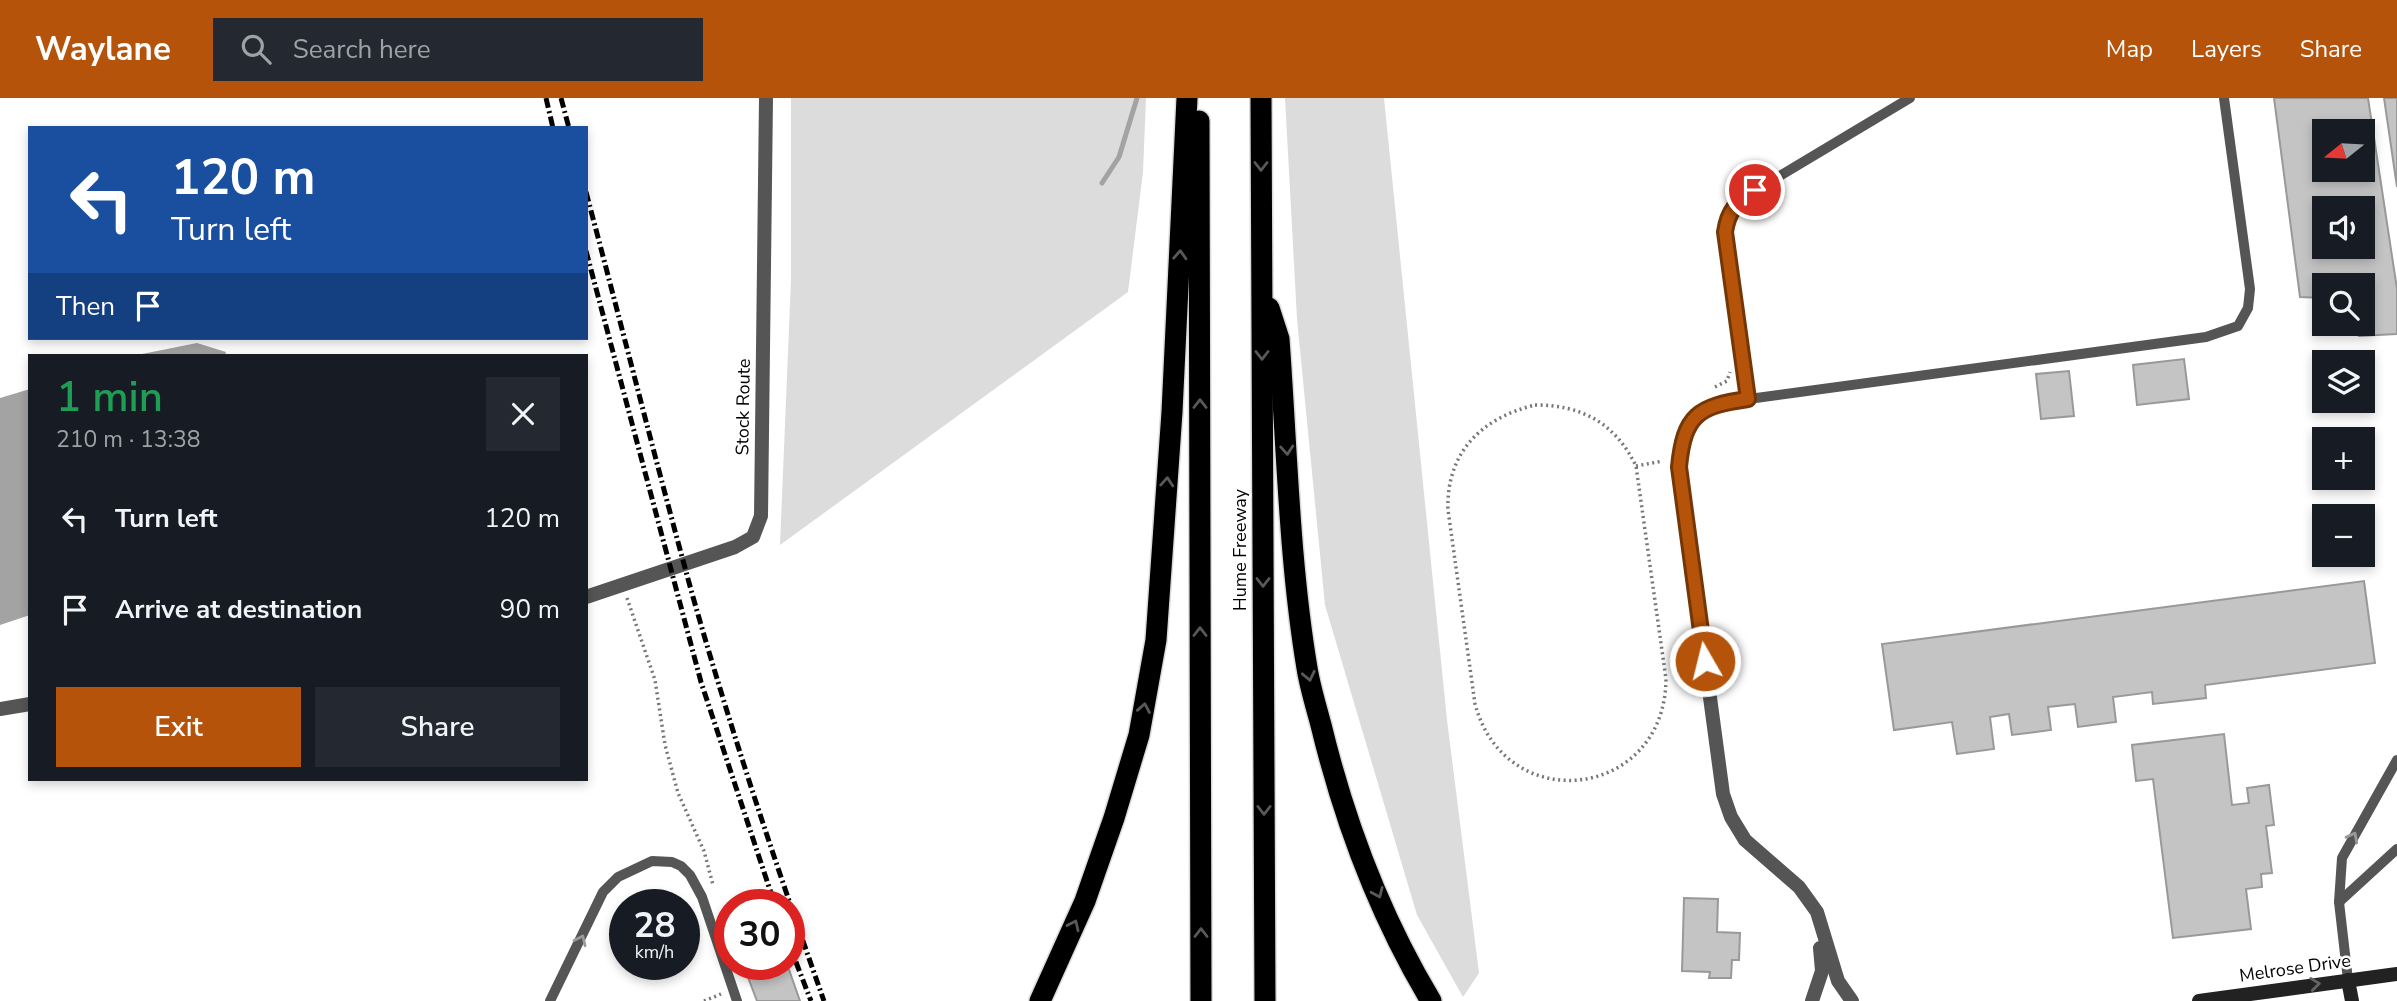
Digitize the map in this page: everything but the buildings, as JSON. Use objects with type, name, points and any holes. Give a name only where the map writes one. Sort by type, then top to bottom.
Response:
[{"type":"highway","points":[[1041,996],[1085,901],[1114,818],[1139,735],[1156,640],[1172,412],[1187,98]]},
{"type":"highway","points":[[1199,98],[1201,1001]]},
{"type":"highway","name":"Hume Freeway","points":[[1261,98],[1265,1001]]},
{"type":"highway","points":[[1262,286],[1279,339],[1296,571],[1307,669],[1328,753],[1357,845],[1410,967],[1421,1001]]},
{"type":"highway","points":[[1410,967],[1430,1001]]},
{"type":"main road","name":"Melrose Drive","points":[[2199,1001],[2397,974]]},
{"type":"main road","points":[[2348,980],[2352,1001]]},
{"type":"street","name":"Stock Route","points":[[588,596],[736,547],[753,537],[761,516],[766,98]]},
{"type":"street","points":[[1719,403],[1706,408],[1692,420],[1682,442],[1679,467],[1723,794],[1731,817],[1745,840],[1799,887],[1817,912],[1838,981],[1852,1001]]},
{"type":"street","points":[[0,709],[28,704]]},
{"type":"street","points":[[1812,1001],[1822,971],[1817,912]]},
{"type":"lane","points":[[1748,399],[1725,232],[1727,218],[1738,201],[1910,98]]},
{"type":"lane","points":[[1719,403],[2206,337],[2238,326],[2248,308],[2250,289],[2224,98]]},
{"type":"lane","points":[[2348,980],[2339,902],[2342,859],[2397,760]]},
{"type":"lane","points":[[2339,902],[2397,849]]},
{"type":"lane","points":[[550,1001],[603,892],[618,877],[652,861],[672,862],[690,875],[702,897],[737,1001]]},
{"type":"path","points":[[1712,388],[1727,381],[1730,372],[1728,359]]},
{"type":"path","points":[[1550,405],[1577,411],[1600,422],[1622,441],[1636,466],[1666,679],[1664,708],[1652,735],[1640,751],[1612,770],[1594,777],[1574,780],[1534,775],[1499,750],[1482,726],[1475,704],[1448,510],[1448,494],[1454,465],[1471,440],[1494,421],[1521,409],[1550,405]]},
{"type":"path","points":[[1636,466],[1663,462],[1664,449]]},
{"type":"path","points":[[622,585],[655,680],[665,745],[678,793],[704,851],[714,889]]},
{"type":"shaded area","points":[[791,98],[1146,98],[1143,172],[1128,292],[780,545],[791,280]]},
{"type":"shaded area","points":[[1285,98],[1384,98],[1447,720],[1479,973],[1463,997],[1417,915],[1325,605],[1297,319]]},
{"type":"shaded area","points":[[197,343],[226,352],[225,354],[142,354]]},
{"type":"shaded area","points":[[28,390],[28,616],[0,625],[0,398]]},
{"type":"waterway","points":[[1102,183],[1119,157],[1137,98]]},
{"type":"railway","points":[[546,98],[553,126]]},
{"type":"railway","points":[[561,98],[568,126]]},
{"type":"railway","points":[[588,200],[708,648],[824,1001]]},
{"type":"railway","points":[[588,258],[701,682],[770,889]]},
{"type":"railway","points":[[803,980],[811,1001]]},
{"type":"route","points":[[1705,661],[1679,467],[1682,442],[1692,420],[1706,408],[1719,403],[1748,399],[1725,232],[1727,218],[1738,201],[1755,190]]}]
